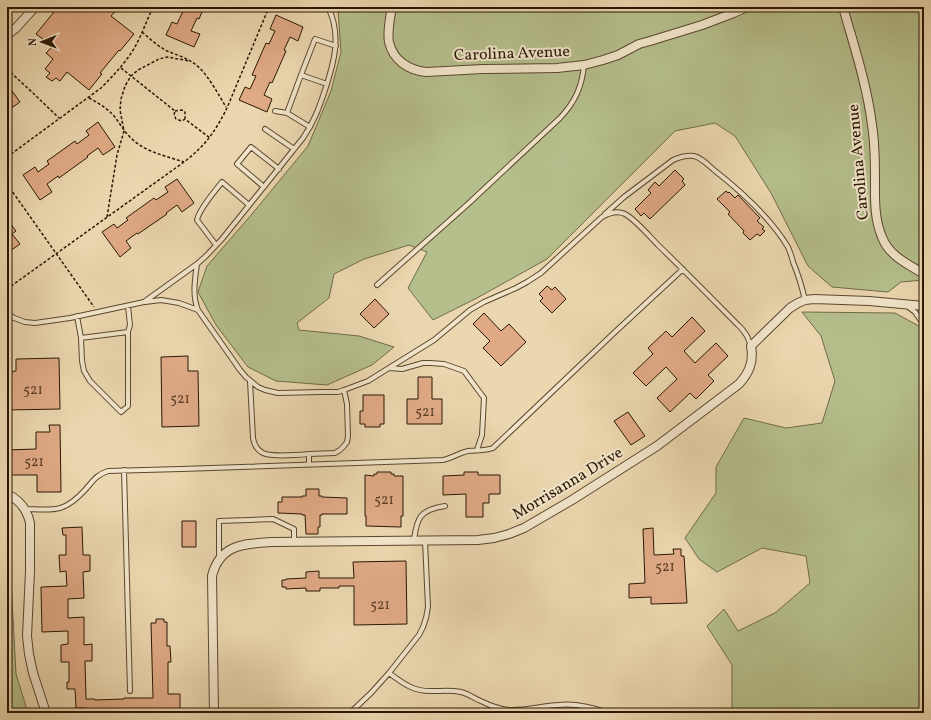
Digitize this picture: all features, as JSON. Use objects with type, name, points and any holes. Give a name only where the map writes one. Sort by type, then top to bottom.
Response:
[{"type":"street","points":[[7,35],[16,28],[35,7]]},
{"type":"street","name":"Carolina Avenue","points":[[392,7],[389,35],[392,50],[403,64],[419,71],[557,68],[584,65],[618,55],[639,44],[702,25],[748,7]]},
{"type":"street","name":"Carolina Avenue","points":[[843,7],[867,94],[875,153],[875,204],[881,236],[891,251],[898,258],[924,274]]},
{"type":"street","points":[[751,346],[790,308],[805,300],[869,301],[924,306]]},
{"type":"street","name":"Morrisanna Drive","points":[[218,560],[224,553],[236,546],[254,543],[478,540],[494,538],[524,528],[572,500],[657,446],[739,384],[750,369],[752,359],[751,346]]},
{"type":"street","points":[[7,494],[20,502],[26,509],[29,516],[30,571],[27,636],[33,673],[46,713]]},
{"type":"street","points":[[214,713],[212,576],[214,567],[218,560]]},
{"type":"lane","points":[[144,302],[198,264],[249,206],[310,127],[317,113],[327,84],[336,46],[335,25],[328,7]]},
{"type":"lane","points":[[286,113],[314,39],[336,46]]},
{"type":"lane","points":[[377,285],[468,204],[560,118],[576,97],[580,88],[584,65]]},
{"type":"lane","points":[[301,75],[327,84]]},
{"type":"lane","points":[[275,111],[286,113],[310,127]]},
{"type":"lane","points":[[265,129],[294,149]]},
{"type":"lane","points":[[264,187],[237,164],[251,147],[278,169]]},
{"type":"lane","points":[[198,264],[194,290],[195,302],[198,310],[240,370],[250,381],[258,387],[278,393],[338,392],[368,381],[434,340],[470,310],[528,282],[541,273],[624,197],[673,160],[680,157],[694,156],[701,159],[725,178],[763,214],[788,249],[798,274],[805,300]]},
{"type":"lane","points":[[216,245],[197,220],[208,199],[222,182],[249,206]]},
{"type":"lane","points":[[602,217],[609,213],[616,212],[626,214],[742,329],[751,346]]},
{"type":"lane","points":[[26,509],[54,510],[62,508],[74,501],[95,477],[108,471],[443,460],[466,452],[489,450],[493,448],[683,269]]},
{"type":"lane","points":[[7,313],[14,318],[25,322],[34,323],[161,300],[179,303],[198,310]]},
{"type":"lane","points":[[906,304],[915,312],[924,325]]},
{"type":"lane","points":[[77,316],[84,371],[90,381],[121,412],[128,406],[128,332],[130,325],[128,306]]},
{"type":"lane","points":[[81,338],[128,332]]},
{"type":"lane","points":[[389,368],[402,369],[423,363],[430,363],[444,364],[464,371],[484,398],[482,435],[477,450]]},
{"type":"lane","points":[[250,381],[254,444],[258,450],[270,455],[328,454],[335,453],[340,450],[347,442],[348,436],[347,404],[344,390]]},
{"type":"lane","points":[[309,454],[309,465]]},
{"type":"lane","points":[[124,470],[130,691]]},
{"type":"lane","points":[[414,541],[416,525],[424,513],[431,509],[444,506]]},
{"type":"lane","points":[[218,560],[219,521],[273,519],[294,529],[294,542]]},
{"type":"lane","points":[[350,713],[389,673],[420,635],[428,607],[425,541]]},
{"type":"lane","points":[[389,673],[412,689],[421,691],[449,690],[459,692],[470,695],[483,703],[509,710],[526,710],[573,704],[588,706],[609,713]]},
{"type":"path","points":[[7,157],[101,88],[120,68],[136,45],[153,7]]},
{"type":"path","points":[[7,289],[197,152],[210,138],[227,108],[269,7]]},
{"type":"path","points":[[142,32],[159,46],[197,65],[227,108]]},
{"type":"path","points":[[107,217],[117,155],[124,131],[120,110],[121,99],[130,76],[159,59],[168,58],[190,61]]},
{"type":"path","points":[[120,68],[175,111],[182,110],[185,112],[185,119]]},
{"type":"path","points":[[7,69],[59,118]]},
{"type":"path","points":[[88,98],[98,102],[106,108],[114,116],[131,139],[151,152],[184,162]]},
{"type":"path","points":[[175,111],[174,115],[176,119],[182,121],[185,119]]},
{"type":"path","points":[[185,119],[210,138]]},
{"type":"path","points":[[7,184],[98,312]]},
{"type":"green space","points":[[336,7],[924,7],[924,280],[901,282],[888,292],[832,287],[808,266],[771,193],[735,136],[715,123],[675,131],[547,259],[477,298],[433,320],[408,288],[427,252],[409,245],[364,259],[334,274],[329,298],[297,323],[299,330],[359,336],[394,347],[372,365],[327,385],[276,381],[248,367],[216,325],[198,292],[207,266],[308,146],[331,91],[341,52],[338,10]]},
{"type":"green space","points":[[802,312],[895,313],[919,326],[924,336],[924,713],[736,713],[732,710],[732,665],[707,626],[724,609],[738,631],[775,613],[810,583],[806,556],[762,548],[717,572],[699,559],[685,538],[716,493],[716,467],[744,418],[786,428],[822,423],[835,381],[821,336]]},
{"type":"green space","points":[[7,579],[11,581],[16,674],[28,713],[7,713]]},
{"type":"building","points":[[58,7],[119,7],[111,16],[134,34],[100,73],[102,74],[89,90],[67,72],[60,81],[56,78],[52,81],[46,77],[50,73],[45,69],[53,59],[46,53],[51,48],[51,45],[36,34]]},
{"type":"building","points":[[185,7],[204,7],[199,19],[197,18],[191,31],[200,34],[194,47],[166,35],[172,22],[177,24]]},
{"type":"building","points":[[276,15],[303,27],[298,41],[290,37],[284,50],[286,51],[272,83],[270,82],[264,95],[272,99],[267,112],[239,100],[245,87],[250,89],[256,76],[252,75],[266,43],[269,44],[275,31],[270,29]]},
{"type":"building","points":[[7,84],[20,102],[7,111]]},
{"type":"building","points":[[98,122],[115,147],[103,155],[98,148],[59,178],[58,176],[47,184],[52,192],[40,200],[23,175],[35,167],[38,172],[49,164],[47,161],[75,141],[77,144],[89,135],[86,131]]},
{"type":"building","points":[[675,170],[684,179],[682,181],[685,185],[650,219],[644,213],[641,216],[635,209],[651,193],[648,190],[655,182],[659,186]]},
{"type":"building","points":[[177,179],[194,203],[182,212],[177,205],[166,213],[167,214],[126,241],[131,248],[120,257],[102,232],[114,224],[117,228],[128,220],[126,218],[154,198],[156,200],[168,192],[165,187]]},
{"type":"building","points":[[726,191],[735,198],[738,195],[760,218],[757,221],[764,227],[762,229],[765,231],[760,236],[757,234],[750,240],[743,233],[744,231],[728,214],[730,212],[717,199]]},
{"type":"building","points":[[7,219],[16,231],[12,234],[20,244],[7,253]]},
{"type":"building","points":[[547,286],[552,290],[555,287],[566,299],[552,313],[540,301],[543,298],[539,294]]},
{"type":"building","points":[[375,299],[389,314],[374,328],[360,314]]},
{"type":"building","points":[[484,313],[501,331],[509,324],[526,342],[501,366],[483,348],[490,341],[473,324]]},
{"type":"building","points":[[692,317],[705,331],[684,351],[695,363],[716,343],[728,356],[708,375],[714,381],[696,399],[690,393],[670,412],[657,398],[677,379],[666,367],[646,386],[633,373],[653,354],[648,348],[666,331],[672,337]]},
{"type":"building","points":[[188,356],[188,371],[198,371],[199,426],[162,427],[161,357]]},
{"type":"building","points":[[59,358],[60,409],[7,410],[7,372],[16,371],[16,359]]},
{"type":"building","points":[[418,377],[432,377],[432,399],[442,399],[442,424],[407,424],[407,399],[418,399]]},
{"type":"building","points":[[363,395],[384,395],[384,424],[380,424],[380,427],[365,427],[365,424],[360,424],[360,411],[363,411]]},
{"type":"building","points":[[628,412],[645,436],[631,445],[614,421]]},
{"type":"building","points":[[49,425],[60,425],[61,492],[37,492],[37,475],[7,475],[7,450],[36,449],[36,432],[50,432]]},
{"type":"building","points":[[377,472],[391,472],[394,476],[403,476],[403,516],[401,516],[401,527],[366,526],[365,475],[374,476]]},
{"type":"building","points":[[464,472],[478,472],[478,475],[500,475],[500,494],[489,494],[489,503],[483,503],[483,517],[466,517],[466,494],[443,495],[443,476],[464,475]]},
{"type":"building","points":[[306,489],[319,489],[319,496],[322,497],[347,498],[347,514],[322,514],[320,515],[320,527],[318,527],[318,534],[306,534],[305,515],[278,513],[278,502],[282,502],[282,497],[306,496]]},
{"type":"building","points":[[182,521],[196,521],[196,547],[182,547]]},
{"type":"building","points":[[82,527],[83,555],[90,555],[90,571],[83,572],[84,598],[68,599],[68,618],[84,617],[84,645],[92,644],[92,661],[85,661],[86,699],[153,698],[151,623],[156,623],[156,619],[164,619],[164,622],[167,622],[167,646],[170,646],[171,662],[168,662],[168,694],[180,694],[180,713],[85,713],[85,708],[76,708],[75,689],[67,689],[67,682],[69,682],[69,662],[61,662],[61,645],[68,644],[68,631],[42,632],[41,587],[67,586],[66,571],[60,572],[59,555],[66,555],[66,535],[63,535],[62,528]]},
{"type":"building","points":[[653,528],[654,555],[674,554],[673,549],[681,549],[681,556],[684,556],[687,603],[651,604],[651,597],[629,598],[629,584],[645,583],[643,529]]},
{"type":"building","points":[[406,561],[407,624],[354,625],[354,586],[320,588],[320,591],[306,591],[306,588],[286,589],[286,587],[282,587],[282,580],[306,578],[306,572],[319,571],[319,578],[354,578],[353,562]]}]
